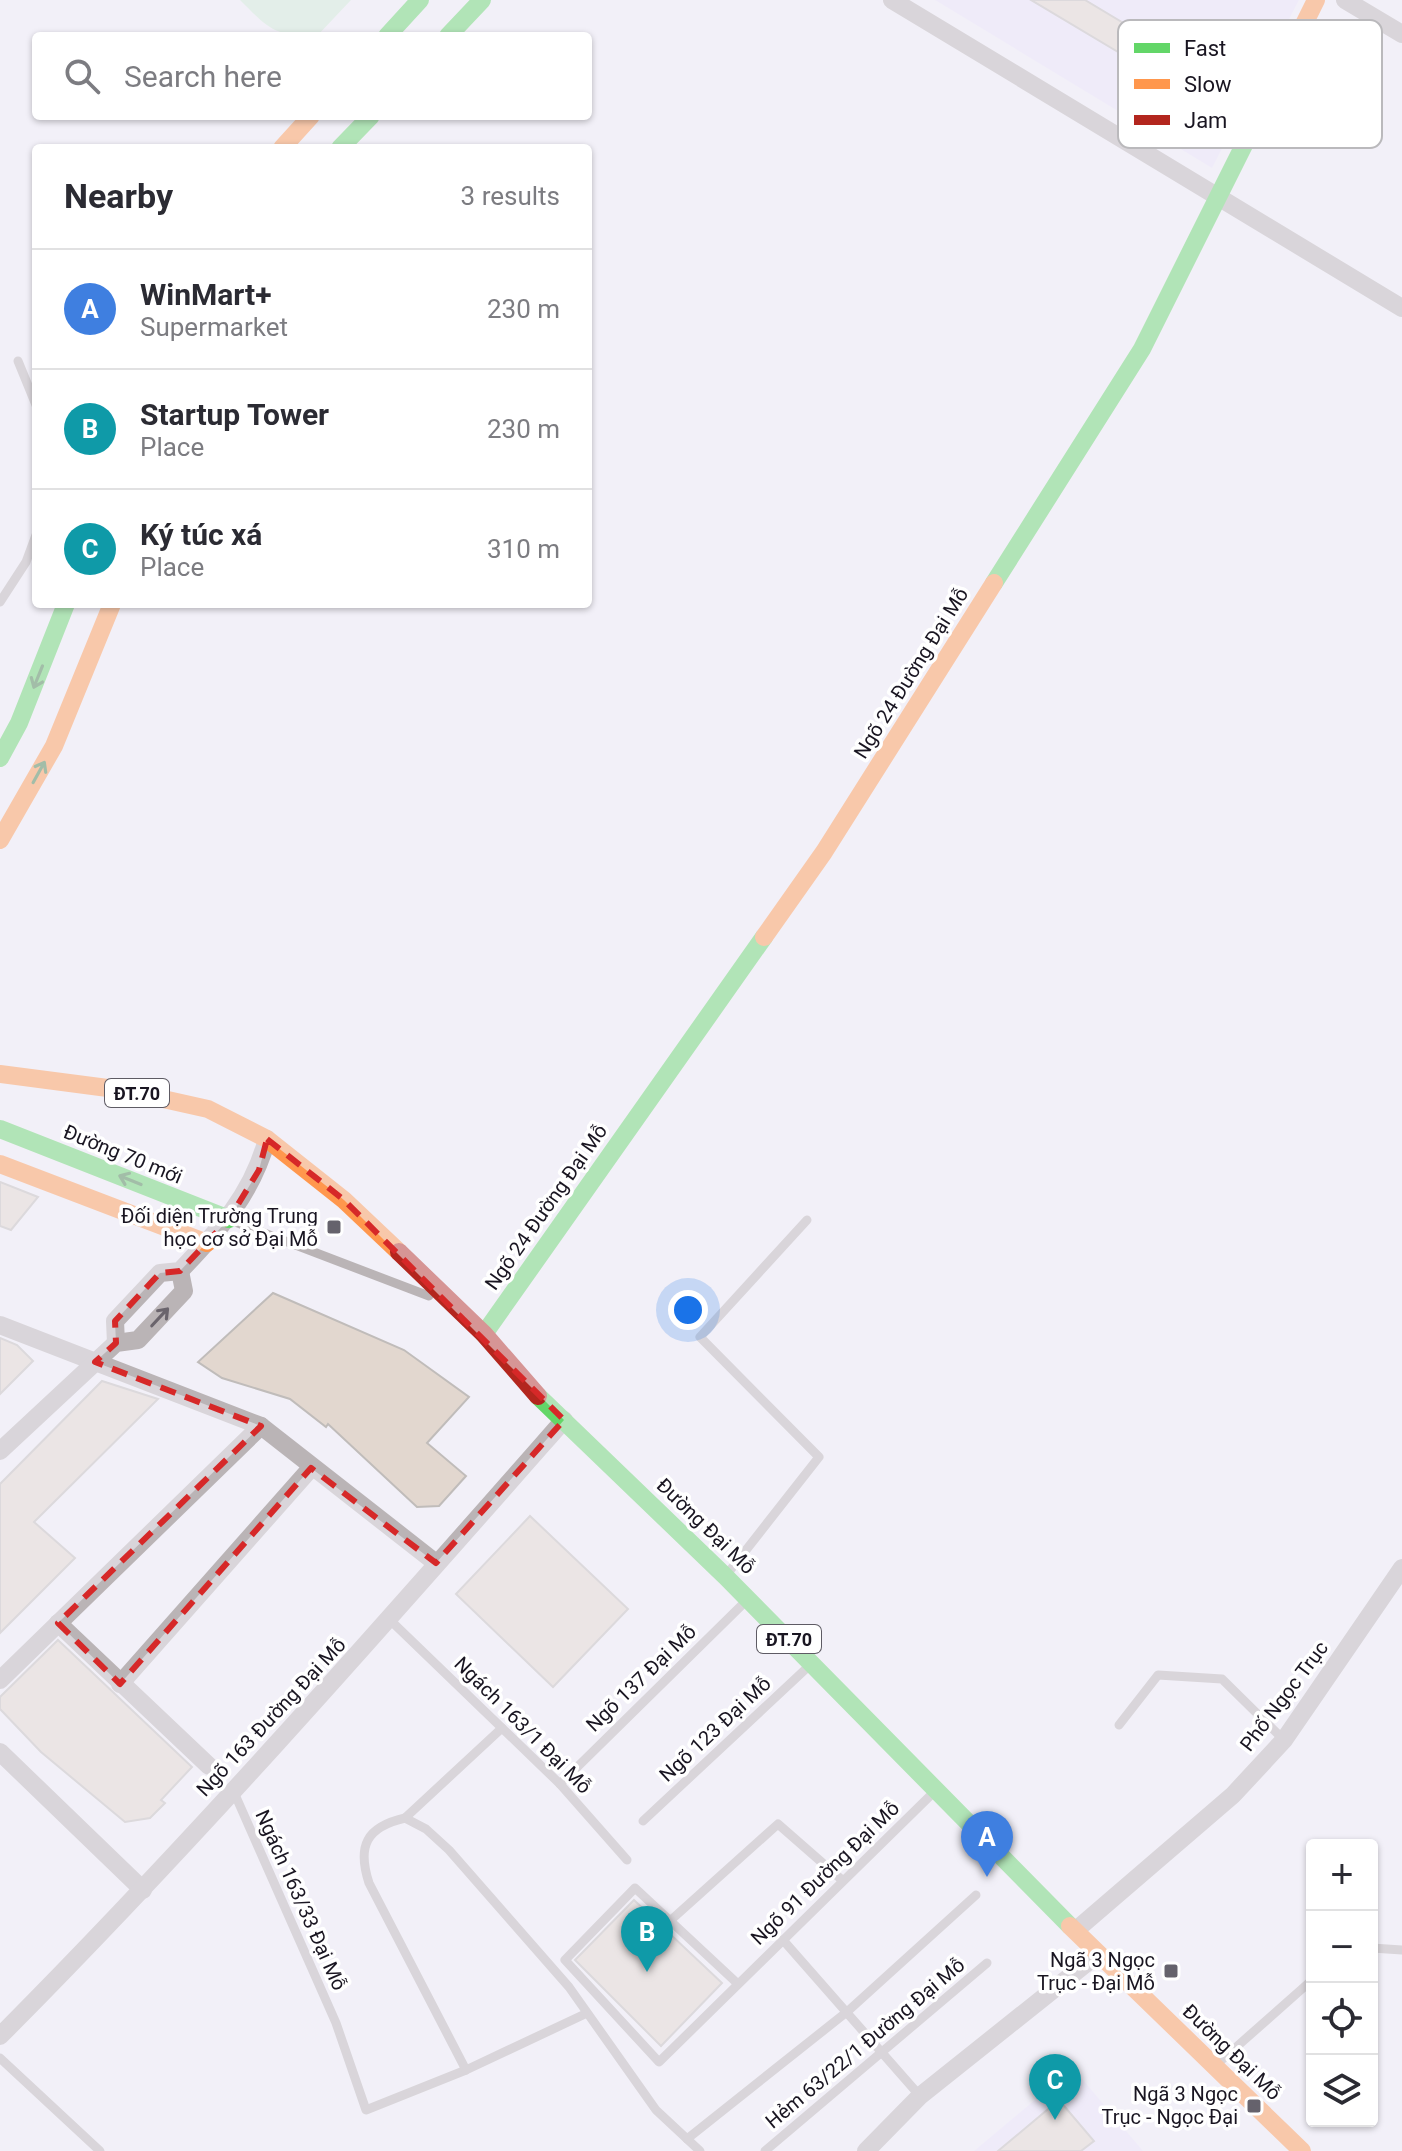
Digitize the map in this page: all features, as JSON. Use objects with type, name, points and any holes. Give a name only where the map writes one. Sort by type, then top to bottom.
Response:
[{"type":"main road","points":[[391,32],[420,0]]},
{"type":"main road","points":[[452,32],[482,0]]},
{"type":"main road","name":"Ngõ 24 Đường Đại Mỗ","points":[[1306,20],[1316,0]]},
{"type":"main road","points":[[286,144],[307,120]]},
{"type":"main road","points":[[344,144],[367,120]]},
{"type":"main road","name":"Ngõ 24 Đường Đại Mỗ","points":[[484,1334],[824,852],[1142,349],[1244,148]]},
{"type":"main road","points":[[0,758],[64,608]]},
{"type":"main road","points":[[0,840],[54,746],[110,608]]},
{"type":"main road","name":"Đường Đại Mỗ","points":[[0,1074],[123,1090],[208,1109],[267,1139],[344,1200],[484,1334],[521,1379],[813,1663],[1098,1954],[1302,2151]]},
{"type":"main road","name":"Đường 70 mới","points":[[0,1129],[229,1219]]},
{"type":"main road","points":[[0,1164],[207,1243]]},
{"type":"street","points":[[892,0],[1118,136]]},
{"type":"street","points":[[1345,0],[1379,20]]},
{"type":"street","points":[[1382,22],[1402,34]]},
{"type":"street","points":[[1137,148],[1401,306]]},
{"type":"street","points":[[116,1343],[115,1321],[160,1273],[180,1271],[229,1219],[259,1170],[267,1139]]},
{"type":"street","points":[[0,1451],[116,1343],[138,1340],[184,1291],[180,1271]]},
{"type":"street","points":[[0,1325],[261,1426],[436,1563]]},
{"type":"street","name":"Ngõ 163 Đường Đại Mỗ","points":[[0,2036],[143,1890],[390,1620],[436,1563],[564,1420]]},
{"type":"street","points":[[0,1680],[261,1426]]},
{"type":"street","points":[[120,1684],[311,1468]]},
{"type":"street","name":"Phố Ngọc Trục","points":[[1076,1930],[1233,1795],[1284,1740],[1402,1568]]},
{"type":"street","points":[[58,1623],[209,1766]]},
{"type":"street","points":[[0,1752],[143,1890]]},
{"type":"street","points":[[866,2151],[920,2096],[1098,1954]]},
{"type":"lane","points":[[18,361],[32,395]]},
{"type":"lane","points":[[0,602],[26,562],[32,546]]},
{"type":"lane","points":[[229,1219],[451,1304]]},
{"type":"lane","points":[[725,1576],[819,1457],[700,1337],[807,1220]]},
{"type":"lane","name":"Ngõ 137 Đại Mỗ","points":[[560,1784],[748,1599]]},
{"type":"lane","name":"Ngách 163/1 Đại Mỗ","points":[[390,1620],[560,1784],[627,1860]]},
{"type":"lane","name":"Ngõ 123 Đại Mỗ","points":[[643,1821],[813,1663]]},
{"type":"lane","points":[[1119,1725],[1158,1675],[1222,1679],[1284,1740]]},
{"type":"lane","points":[[502,1728],[405,1818],[381,1823],[366,1841],[362,1862],[369,1883],[466,2070],[585,2014]]},
{"type":"lane","name":"Ngõ 91 Đường Đại Mỗ","points":[[671,1920],[635,1888],[565,1960],[659,2062],[938,1788]]},
{"type":"lane","name":"Ngách 163/33 Đại Mỗ","points":[[233,1790],[336,2023],[366,2110],[466,2070]]},
{"type":"lane","points":[[405,1818],[426,1829],[449,1850],[569,1987],[585,2014],[656,2110],[700,2151]]},
{"type":"lane","points":[[738,1984],[671,1920],[778,1824],[842,1880]]},
{"type":"lane","points":[[687,2139],[848,2011],[976,1895]]},
{"type":"lane","points":[[783,1940],[920,2096]]},
{"type":"lane","points":[[1378,1948],[1402,1950]]},
{"type":"lane","name":"Hẻm 63/22/1 Đường Đại Mỗ","points":[[765,2151],[987,1963]]},
{"type":"lane","points":[[1214,2067],[1309,1983]]},
{"type":"lane","points":[[0,2058],[100,2151]]},
{"type":"highlighted area","points":[[267,1139],[344,1200],[564,1420],[436,1563],[311,1468],[120,1684],[58,1623],[261,1426],[95,1362],[116,1343],[115,1321],[160,1273],[180,1271],[229,1219],[259,1170]]},
{"type":"shaded area","points":[[935,0],[1299,0],[1289,20],[1118,20],[1118,111]]},
{"type":"shaded area","points":[[1179,148],[1222,148],[1212,168]]},
{"type":"shaded area","points":[[1073,2068],[1143,2151],[974,2151]]},
{"type":"green space","points":[[240,0],[351,0],[321,32],[281,32],[258,18]]},
{"type":"building","points":[[1031,0],[1085,0],[1118,20],[1118,52]]},
{"type":"building","points":[[0,1182],[38,1197],[11,1230],[0,1226]]},
{"type":"building","points":[[273,1293],[404,1350],[469,1397],[427,1443],[466,1476],[439,1506],[417,1507],[328,1424],[326,1427],[290,1399],[222,1378],[198,1362]]},
{"type":"building","points":[[0,1338],[17,1345],[33,1361],[0,1394]]},
{"type":"building","points":[[102,1381],[158,1399],[34,1522],[75,1558],[0,1633],[0,1484]]},
{"type":"building","points":[[530,1516],[628,1609],[553,1687],[456,1594]]},
{"type":"building","points":[[58,1640],[192,1767],[161,1800],[165,1803],[150,1818],[125,1822],[41,1752],[0,1709],[0,1697]]},
{"type":"building","points":[[634,1900],[722,1983],[661,2046],[575,1960]]},
{"type":"building","points":[[1059,2100],[1094,2141],[1081,2151],[998,2151]]},
{"type":"traffic: fast","points":[[391,32],[420,0]]},
{"type":"traffic: fast","points":[[452,32],[482,0]]},
{"type":"traffic: fast","points":[[344,144],[367,120]]},
{"type":"traffic: fast","points":[[994,583],[1142,349],[1242,148]]},
{"type":"traffic: fast","points":[[0,758],[19,723],[64,608]]},
{"type":"traffic: fast","points":[[484,1334],[764,937]]},
{"type":"traffic: fast","points":[[0,1129],[229,1219]]},
{"type":"traffic: fast","points":[[538,1396],[725,1576],[1070,1926]]},
{"type":"traffic: slow","points":[[1306,20],[1316,0]]},
{"type":"traffic: slow","points":[[286,144],[307,120]]},
{"type":"traffic: slow","points":[[764,937],[824,852],[994,583]]},
{"type":"traffic: slow","points":[[0,840],[54,746],[110,608]]},
{"type":"traffic: slow","points":[[0,1074],[123,1090],[208,1109],[267,1139],[344,1200],[399,1252]]},
{"type":"traffic: slow","points":[[0,1164],[207,1243]]},
{"type":"traffic: slow","points":[[1070,1926],[1302,2151]]},
{"type":"traffic: jam","points":[[399,1252],[484,1334],[538,1396]]},
{"type":"place","name":"Đối diện Trường Trung học cơ sở Đại Mỗ","points":[[334,1227]]},
{"type":"place","name":"WinMart+","points":[[987,1877]]},
{"type":"place","name":"Ngã 3 Ngọc Trục - Đại Mỗ","points":[[1171,1971]]},
{"type":"place","name":"Startup Tower","points":[[647,1972]]},
{"type":"place","name":"Ngã 3 Ngọc Trục - Ngọc Đại","points":[[1254,2106]]},
{"type":"place","name":"Ký túc xá","points":[[1055,2120]]}]
